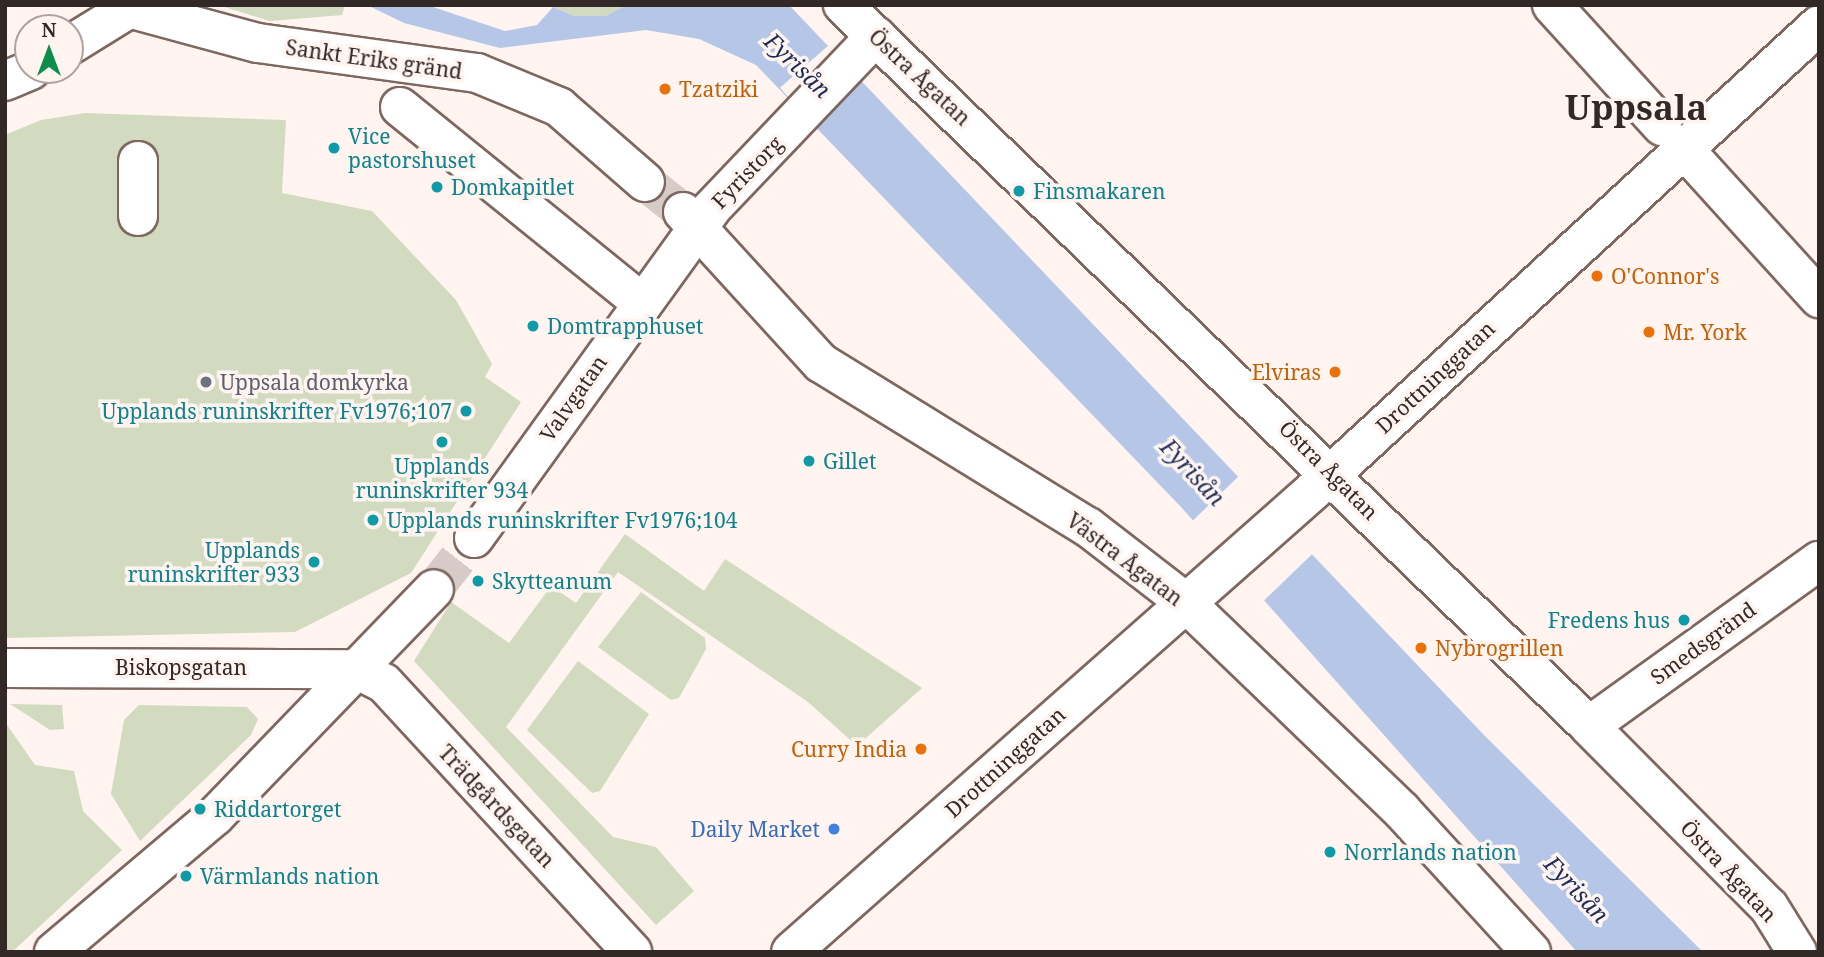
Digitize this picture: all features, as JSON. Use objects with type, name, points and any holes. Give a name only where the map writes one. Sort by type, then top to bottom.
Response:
[{"type":"street","name":"Östra Ågatan","points":[[843,5],[866,46],[1332,473],[1589,726],[1769,907],[1797,952]]},
{"type":"street","points":[[84,35],[121,8]]},
{"type":"street","name":"Sankt Eriks gränd","points":[[121,8],[258,43],[477,73],[559,107],[645,182]]},
{"type":"street","points":[[1560,14],[1662,126]]},
{"type":"street","name":"Drottninggatan","points":[[791,952],[1332,473],[1581,239],[1819,25]]},
{"type":"street","name":"Fyristorg","points":[[690,219],[797,120],[866,46]]},
{"type":"street","name":"Sankt Eriks gränd","points":[[400,107],[641,302]]},
{"type":"street","points":[[1693,159],[1819,298]]},
{"type":"street","points":[[138,161],[138,216]]},
{"type":"street","name":"Valvgatan","points":[[474,538],[641,302],[690,219]]},
{"type":"street","name":"Västra Ågatan","points":[[690,219],[821,363],[1088,527],[1185,602],[1402,811],[1531,952]]},
{"type":"street","name":"Smedsgränd","points":[[1589,726],[1819,561]]},
{"type":"street","points":[[54,952],[215,816],[434,589]]},
{"type":"street","name":"Biskopsgatan","points":[[5,668],[356,669]]},
{"type":"street","name":"Trädgårdsgatan","points":[[356,669],[384,683],[632,952]]},
{"type":"green space","points":[[218,5],[345,5],[342,15],[270,21]]},
{"type":"green space","points":[[627,5],[605,16],[574,16],[553,7]]},
{"type":"green space","points":[[85,113],[286,120],[282,193],[372,211],[456,300],[492,364],[485,377],[521,402],[411,573],[295,632],[5,638],[5,135],[41,120]]},
{"type":"green space","points":[[625,534],[704,591],[725,559],[922,688],[857,746],[808,702],[618,572],[506,727],[613,837],[656,847],[694,891],[656,925],[414,661],[451,602],[509,643],[551,586],[576,603]]},
{"type":"green space","points":[[641,592],[705,638],[706,649],[679,698],[671,700],[598,647]]},
{"type":"green space","points":[[578,661],[649,714],[600,791],[592,793],[527,730]]},
{"type":"green space","points":[[10,704],[62,705],[64,729],[50,730]]},
{"type":"green space","points":[[139,705],[247,707],[258,719],[251,735],[140,841],[111,794],[124,720]]},
{"type":"green space","points":[[5,722],[35,765],[74,771],[83,811],[122,850],[12,952],[5,952]]},
{"type":"water","name":"Fyrisån","points":[[367,5],[427,5],[505,31],[537,25],[553,7],[574,16],[605,16],[627,5],[789,5],[1484,735],[1703,952],[1577,952],[1181,507],[756,65],[699,39],[646,30],[500,48],[404,23]]},
{"type":"pier","points":[[829,45],[858,78],[809,121],[780,88]]},
{"type":"pier","points":[[1240,475],[1314,552],[1264,601],[1190,524]]},
{"type":"tunnel","points":[[645,182],[683,212]]},
{"type":"tunnel","points":[[434,589],[474,538]]},
{"type":"place","name":"Tzatziki","points":[[665,89]]},
{"type":"place","name":"Vice pastorshuset","points":[[334,148]]},
{"type":"place","name":"Domkapitlet","points":[[437,187]]},
{"type":"place","name":"Finsmakaren","points":[[1019,191]]},
{"type":"place","name":"O'Connor's","points":[[1597,276]]},
{"type":"place","name":"Domtrapphuset","points":[[533,326]]},
{"type":"place","name":"Mr. York","points":[[1649,332]]},
{"type":"place","name":"Elviras","points":[[1335,372]]},
{"type":"place","name":"Uppsala domkyrka","points":[[206,382]]},
{"type":"place","name":"Upplands runinskrifter Fv1976;107","points":[[466,411]]},
{"type":"place","name":"Upplands runinskrifter 934","points":[[442,442]]},
{"type":"place","name":"Gillet","points":[[809,461]]},
{"type":"place","name":"Upplands runinskrifter Fv1976;104","points":[[373,520]]},
{"type":"place","name":"Upplands runinskrifter 933","points":[[314,562]]},
{"type":"place","name":"Skytteanum","points":[[478,581]]},
{"type":"place","name":"Fredens hus","points":[[1684,620]]},
{"type":"place","name":"Nybrogrillen","points":[[1421,648]]},
{"type":"place","name":"Curry India","points":[[921,749]]},
{"type":"place","name":"Riddartorget","points":[[200,809]]},
{"type":"place","name":"Daily Market","points":[[834,829]]},
{"type":"place","name":"Norrlands nation","points":[[1330,852]]},
{"type":"place","name":"Värmlands nation","points":[[186,876]]},
{"type":"district","name":"Uppsala","points":[[1636,107]]}]
